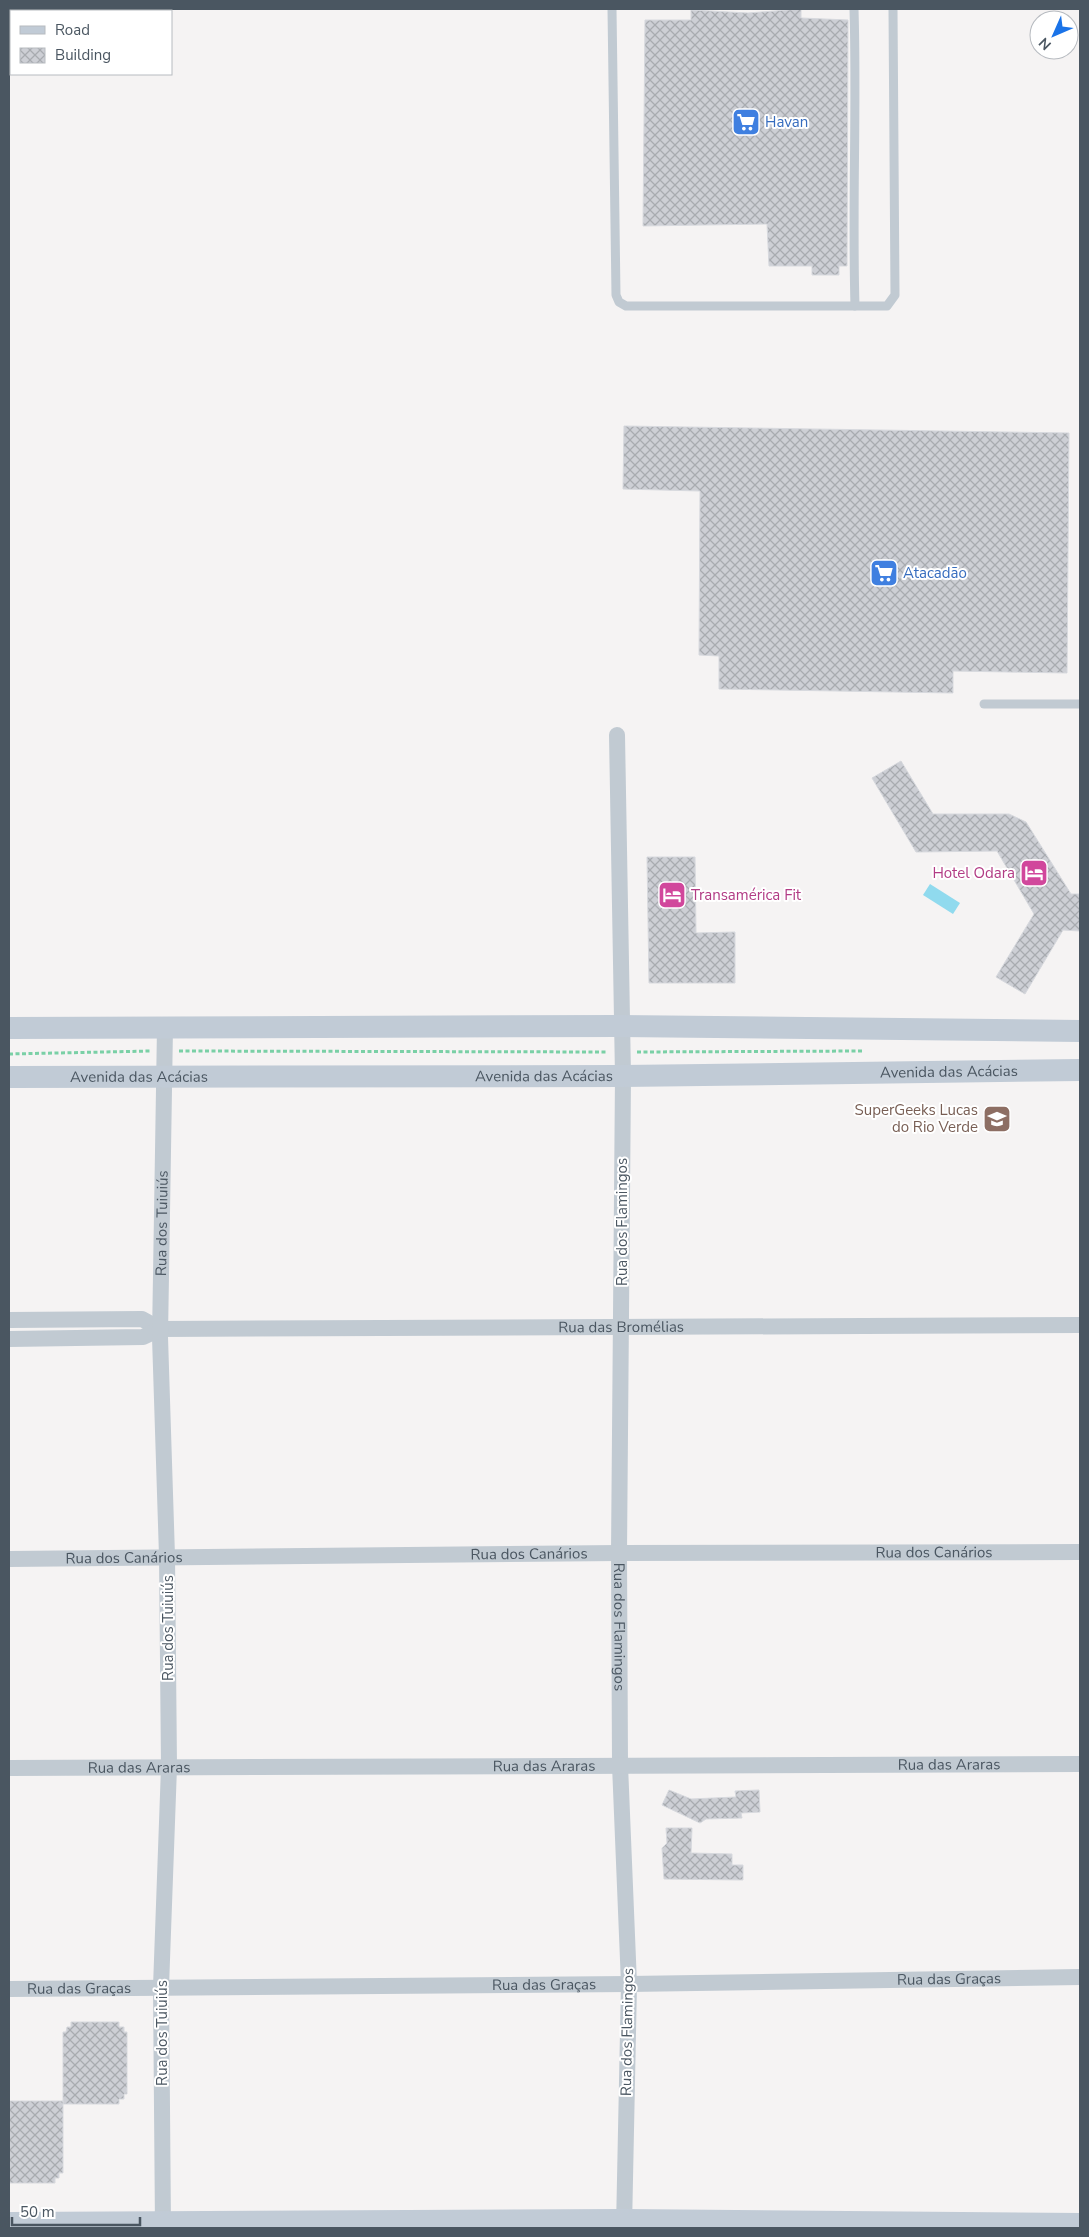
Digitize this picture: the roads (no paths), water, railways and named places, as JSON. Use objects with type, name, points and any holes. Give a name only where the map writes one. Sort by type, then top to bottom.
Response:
[{"type":"street","name":"Rua dos Flamingos","points":[[617,736],[620,1026],[623,1076],[619,1553],[620,1765],[629,1984],[624,2224]]},
{"type":"street","points":[[9,1028],[620,1026],[1080,1030]]},
{"type":"street","name":"Rua dos Tuiuiús","points":[[163,2225],[161,1987],[169,1767],[167,1556],[160,1329],[165,1027]]},
{"type":"street","name":"Avenida das Acácias","points":[[9,1077],[623,1076],[1080,1070]]},
{"type":"street","name":"Rua das Bromélias","points":[[9,1320],[142,1319],[160,1329]]},
{"type":"street","name":"Rua das Bromélias","points":[[9,1338],[143,1337],[160,1329],[1080,1325]]},
{"type":"street","name":"Rua dos Canários","points":[[9,1559],[619,1553],[1080,1552]]},
{"type":"street","name":"Rua das Araras","points":[[9,1768],[1080,1764]]},
{"type":"street","name":"Rua das Graças","points":[[9,1988],[629,1984],[1080,1977]]},
{"type":"street","points":[[9,2224],[1080,2224]]},
{"type":"lane","points":[[612,9],[616,295],[619,302],[626,306],[886,306],[895,295],[893,9]]},
{"type":"lane","points":[[854,9],[856,66],[854,150],[855,306]]},
{"type":"lane","points":[[984,704],[1080,704]]},
{"type":"water","points":[[930,884],[960,903],[953,914],[923,895]]},
{"type":"place","name":"Havan","points":[[746,122]]},
{"type":"place","name":"Atacadão","points":[[884,573]]},
{"type":"place","name":"Hotel Odara","points":[[1034,873]]},
{"type":"place","name":"Transamérica Fit","points":[[672,895]]},
{"type":"place","name":"SuperGeeks Lucas do Rio Verde","points":[[997,1119]]}]
